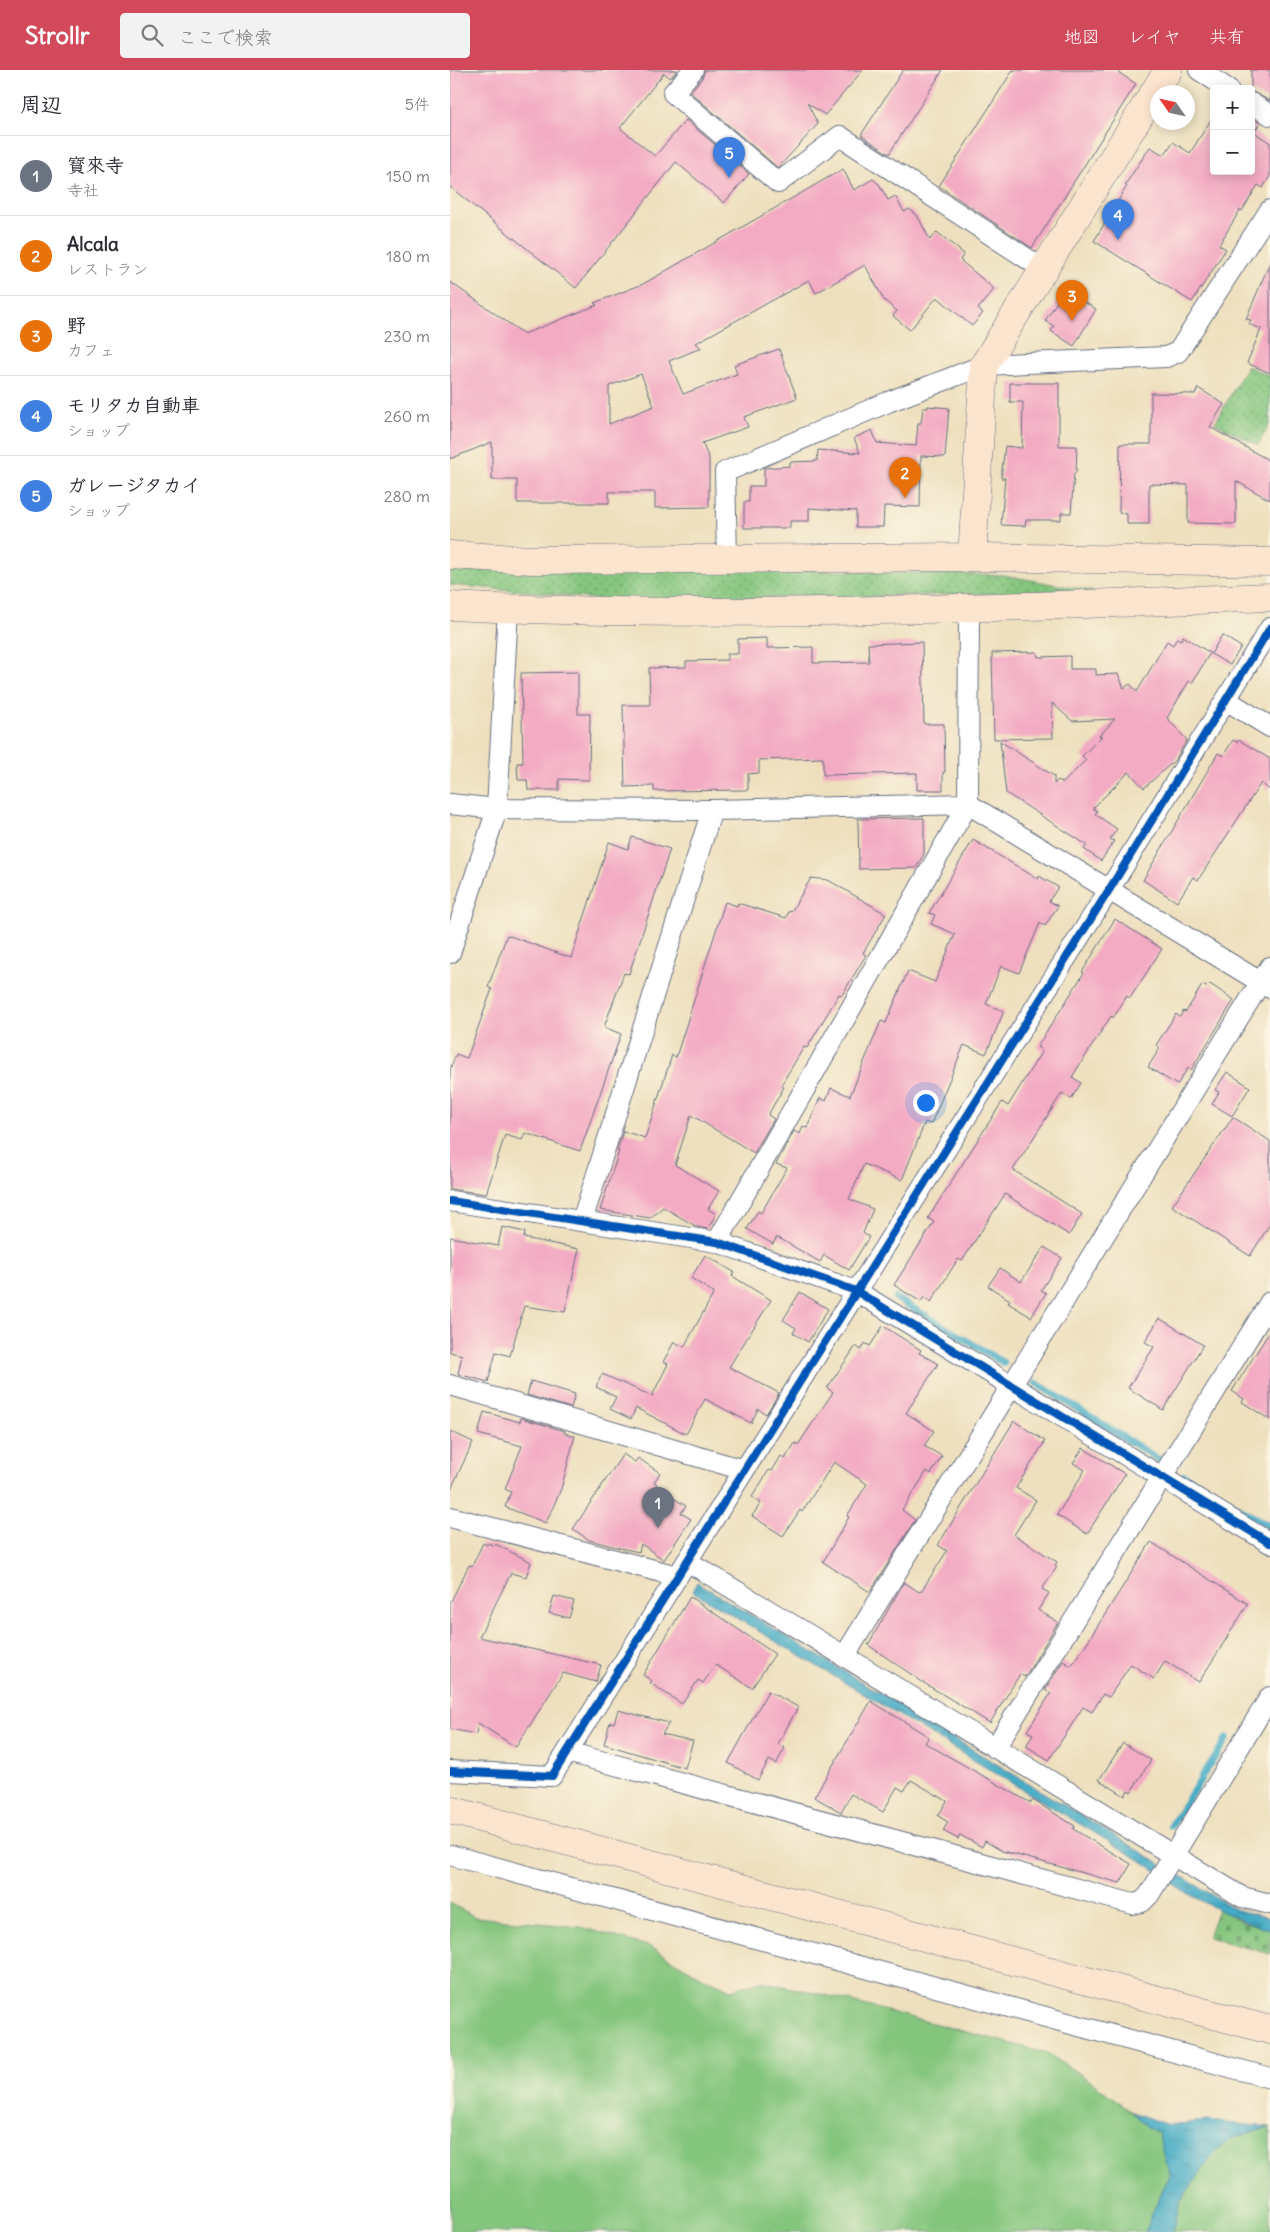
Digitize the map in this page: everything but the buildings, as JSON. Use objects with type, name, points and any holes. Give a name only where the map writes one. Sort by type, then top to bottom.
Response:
[{"type":"street","points":[[692,70],[673,93],[778,183],[840,136],[1043,269]]},
{"type":"street","points":[[972,557],[984,365],[1168,70]]},
{"type":"street","points":[[1198,70],[1222,85]]},
{"type":"street","points":[[1255,106],[1270,115]]},
{"type":"street","points":[[727,558],[725,472],[888,402],[984,365],[1166,357],[1178,352],[1270,210]]},
{"type":"street","points":[[450,555],[532,560],[972,557],[1270,562]]},
{"type":"street","points":[[450,606],[629,612],[969,609],[1270,597]]},
{"type":"street","points":[[450,953],[497,810],[508,609]]},
{"type":"street","points":[[717,1242],[968,804],[969,609]]},
{"type":"street","points":[[450,1771],[552,1776],[1109,890],[1270,628]]},
{"type":"street","points":[[1226,700],[1270,728]]},
{"type":"street","points":[[450,804],[497,810],[712,810],[968,804],[1109,890],[1267,979],[844,1657]]},
{"type":"street","points":[[582,1221],[712,810]]},
{"type":"street","points":[[450,1201],[717,1242],[856,1291],[1270,1543]]},
{"type":"street","points":[[995,1748],[1270,1302]]},
{"type":"street","points":[[450,1385],[744,1470]]},
{"type":"street","points":[[450,1518],[682,1569],[844,1657],[995,1748],[1167,1866],[1242,1897],[1270,1904]]},
{"type":"street","points":[[567,1752],[1133,1904],[1142,1902],[1149,1895],[1270,1698]]},
{"type":"street","points":[[450,1810],[1270,2030]]},
{"type":"street","points":[[450,1855],[1270,2078]]},
{"type":"green space","points":[[1247,366],[1270,376],[1270,423],[1258,445],[1215,423]]},
{"type":"green space","points":[[450,566],[804,570],[1003,575],[1096,592],[611,601],[450,585]]},
{"type":"green space","points":[[450,1903],[475,1917],[580,1927],[651,1947],[696,1974],[731,1990],[760,1981],[829,1996],[1047,2053],[1092,2082],[1132,2112],[1146,2126],[1158,2133],[1170,2174],[1144,2232],[450,2232]]},
{"type":"green space","points":[[1218,1909],[1241,1921],[1270,1929],[1270,1954],[1208,1937]]},
{"type":"green space","points":[[1270,2127],[1270,2232],[1173,2232],[1180,2202],[1212,2156],[1230,2139]]},
{"type":"water","points":[[697,1582],[1237,1910],[1270,1918],[1270,1929],[1237,1918],[1176,1886],[1148,1865],[692,1591]]},
{"type":"water","points":[[1132,2112],[1168,2125],[1206,2121],[1270,2127],[1230,2139],[1212,2156],[1180,2202],[1173,2232],[1144,2232],[1170,2174],[1158,2133],[1146,2126]]},
{"type":"waterway","points":[[896,1298],[1004,1363]]},
{"type":"waterway","points":[[1036,1383],[1160,1460]]},
{"type":"waterway","points":[[1184,1475],[1270,1527]]},
{"type":"waterway","points":[[1171,1826],[1227,1738]]},
{"type":"cycle path","points":[[450,1771],[552,1776],[1109,890],[1270,628]]},
{"type":"cycle path","points":[[450,1201],[717,1242],[856,1291],[1270,1543]]},
{"type":"place","name":"ガレージタカイ","points":[[729,178]]},
{"type":"place","name":"モリタカ自動車","points":[[1118,240]]},
{"type":"place","name":"野","points":[[1072,321]]},
{"type":"place","name":"Alcala","points":[[905,498]]},
{"type":"place","name":"寳來寺","points":[[658,1528]]}]
